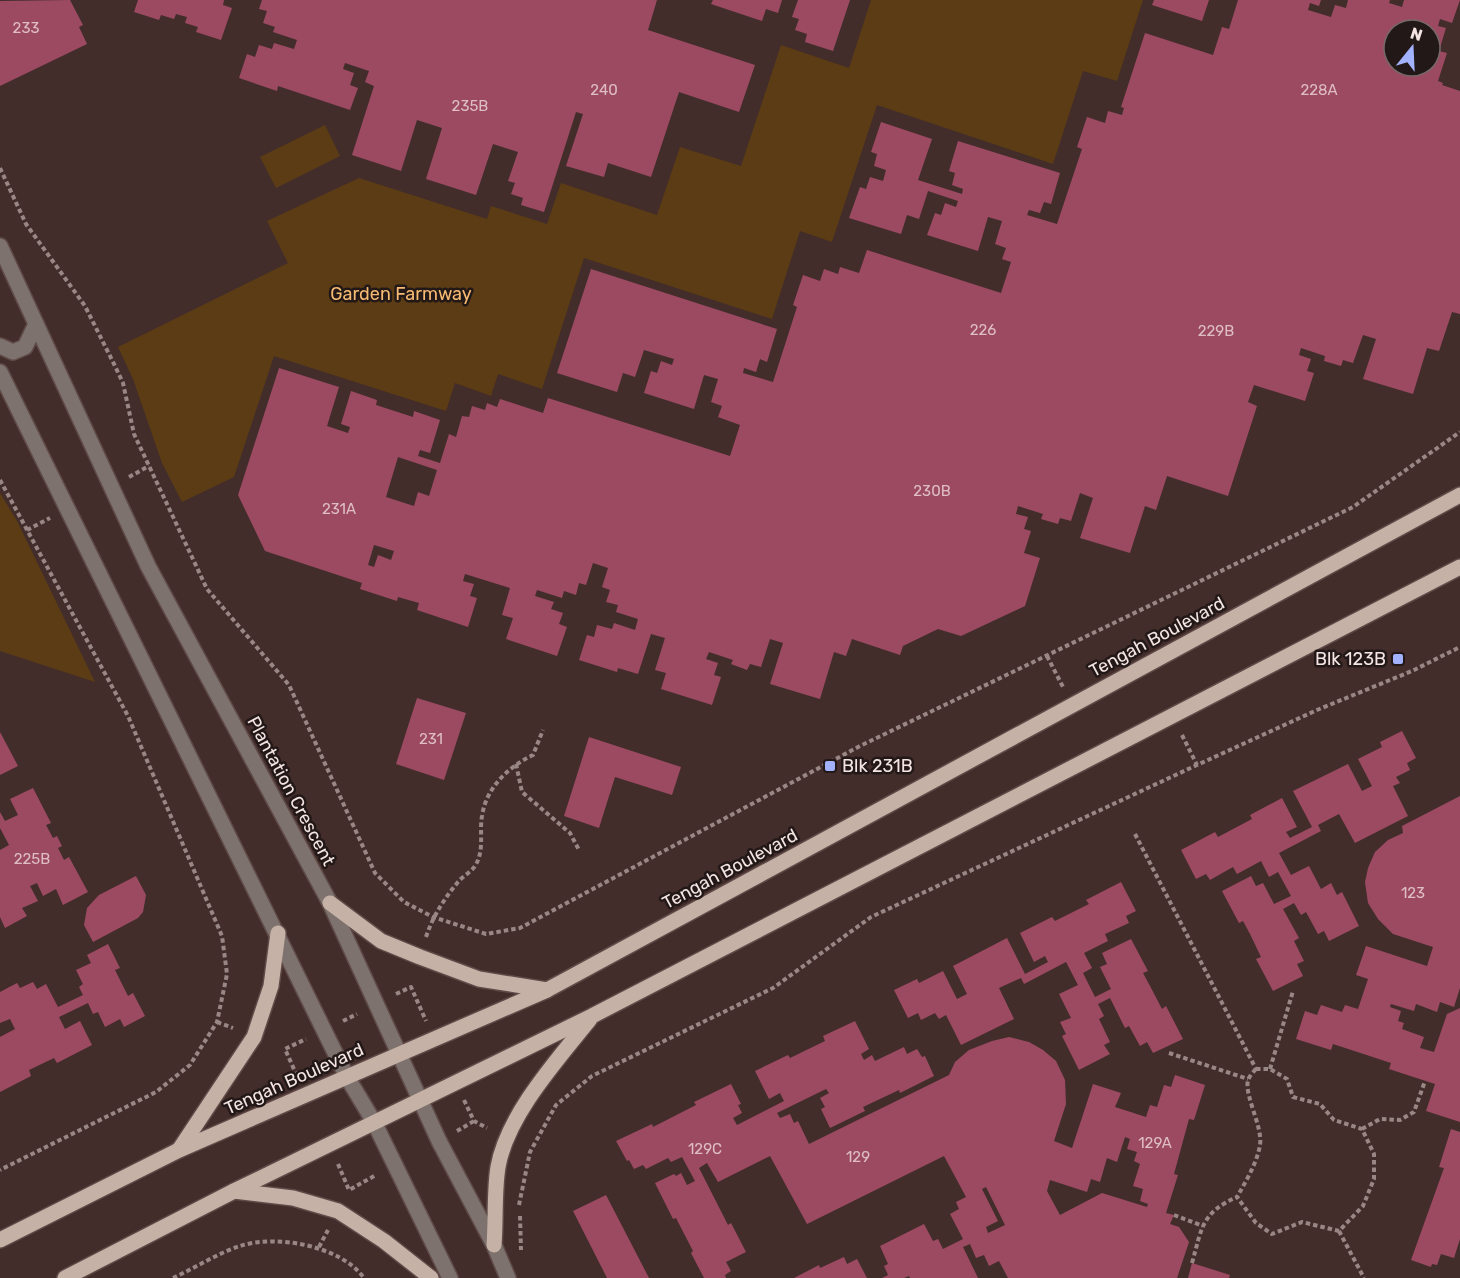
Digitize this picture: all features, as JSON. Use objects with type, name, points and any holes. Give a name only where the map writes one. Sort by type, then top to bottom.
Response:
[{"type":"main road","name":"Tengah Boulevard","points":[[0,1240],[179,1150],[547,990],[1460,495]]},
{"type":"main road","points":[[65,1278],[234,1191],[592,1016],[1460,567]]},
{"type":"main road","points":[[330,903],[381,941],[420,957],[479,979],[547,990]]},
{"type":"main road","points":[[179,1150],[254,1037],[271,986],[278,933]]},
{"type":"main road","points":[[494,1245],[498,1167],[507,1139],[532,1094],[592,1016]]},
{"type":"main road","points":[[234,1191],[293,1198],[338,1211],[384,1241],[431,1278]]},
{"type":"street","name":"Plantation Crescent","points":[[0,246],[148,566],[330,903],[439,1141],[494,1245],[508,1278]]},
{"type":"street","points":[[0,346],[13,352],[25,347],[36,324]]},
{"type":"street","points":[[0,372],[347,1077],[374,1122],[450,1278]]},
{"type":"path","points":[[0,168],[26,224],[85,306],[114,364],[123,383],[134,434],[207,589],[290,685],[375,873],[404,902],[433,917],[486,934],[520,928],[860,746],[1353,507],[1460,432]]},
{"type":"path","points":[[0,480],[128,716],[222,936],[227,974],[217,1022],[190,1065],[156,1092],[0,1170]]},
{"type":"path","points":[[521,1257],[519,1205],[530,1152],[556,1105],[592,1076],[774,988],[871,917],[1197,765],[1317,710],[1412,671],[1460,647]]},
{"type":"path","points":[[1047,656],[1072,705]]},
{"type":"path","points":[[1173,717],[1197,765]]},
{"type":"path","points":[[433,917],[475,865],[483,843],[482,816],[493,786],[516,763],[532,755],[543,730]]},
{"type":"path","points":[[516,763],[522,792],[570,832],[579,850]]},
{"type":"path","points":[[1135,834],[1256,1069]]},
{"type":"path","points":[[1270,1069],[1293,992]]},
{"type":"path","points":[[1169,1053],[1248,1079]]},
{"type":"path","points":[[1256,1069],[1270,1069],[1287,1078],[1293,1097],[1320,1104],[1334,1120],[1362,1129],[1374,1154],[1374,1179],[1363,1206],[1339,1231]]},
{"type":"path","points":[[1192,1263],[1203,1226],[1209,1215],[1220,1204],[1237,1197],[1253,1167],[1260,1143],[1254,1109],[1247,1089],[1248,1079],[1256,1069]]},
{"type":"path","points":[[1362,1129],[1380,1119],[1400,1120],[1413,1112],[1425,1081]]},
{"type":"path","points":[[1237,1197],[1256,1222],[1272,1234],[1302,1222],[1339,1231],[1364,1278]]},
{"type":"path","points":[[1174,1215],[1203,1226]]},
{"type":"path","points":[[173,1278],[241,1246],[283,1241],[319,1247],[356,1268],[364,1278]]},
{"type":"green space","name":"Garden Farmway","points":[[871,0],[1143,0],[1117,81],[1083,71],[1053,164],[877,105],[832,242],[800,231],[772,319],[584,258],[542,389],[498,374],[491,396],[455,383],[446,411],[274,356],[234,477],[182,502],[162,463],[133,379],[118,347],[288,263],[267,221],[359,178],[487,219],[491,206],[547,224],[561,183],[657,215],[680,147],[741,166],[781,45],[849,68]]},
{"type":"green space","points":[[325,125],[340,156],[276,188],[260,157]]},
{"type":"green space","points":[[0,493],[17,521],[95,682],[0,651]]},
{"type":"building","points":[[70,0],[83,25],[79,27],[87,44],[0,86],[0,1]]},
{"type":"building","points":[[138,0],[224,0],[223,5],[232,8],[221,40],[196,32],[198,27],[185,23],[187,17],[176,14],[174,19],[161,15],[159,20],[134,12]]},
{"type":"building","points":[[262,0],[657,0],[648,30],[755,65],[739,112],[679,92],[651,177],[608,163],[604,177],[566,166],[583,114],[576,112],[544,212],[521,205],[523,198],[511,194],[515,183],[508,181],[518,152],[493,144],[476,195],[426,179],[442,128],[417,120],[401,171],[352,155],[374,86],[365,82],[369,71],[345,63],[343,69],[354,73],[350,85],[358,88],[350,110],[278,86],[277,91],[239,78],[247,54],[255,57],[259,45],[272,49],[274,43],[294,49],[297,40],[273,32],[275,27],[263,23],[267,11],[259,9]]},
{"type":"building","points":[[713,0],[782,0],[778,13],[766,9],[762,21],[711,4]]},
{"type":"building","points":[[798,0],[850,0],[833,51],[805,42],[807,34],[795,30],[799,19],[792,17]]},
{"type":"building","points":[[1154,0],[1209,0],[1202,21],[1152,5]]},
{"type":"building","points":[[1238,0],[1321,0],[1319,6],[1310,3],[1308,10],[1331,17],[1335,5],[1346,8],[1348,0],[1390,0],[1389,3],[1402,7],[1404,0],[1460,0],[1452,23],[1442,18],[1382,18],[1382,78],[1439,78],[1438,81],[1443,83],[1442,85],[1460,91],[1460,314],[1452,312],[1439,351],[1427,348],[1413,394],[1363,379],[1376,339],[1363,335],[1353,363],[1343,360],[1341,366],[1324,361],[1325,356],[1301,348],[1299,355],[1311,359],[1307,371],[1314,373],[1305,401],[1254,385],[1248,402],[1257,406],[1228,496],[1167,476],[1156,510],[1145,506],[1130,553],[1080,538],[1093,498],[1080,493],[1071,521],[1060,518],[1058,524],[1041,519],[1043,514],[1018,506],[1016,514],[1028,517],[1024,529],[1031,531],[1024,553],[1040,558],[1025,606],[961,636],[938,629],[903,646],[900,655],[852,639],[846,656],[834,652],[820,699],[770,684],[783,643],[770,639],[761,667],[750,664],[747,670],[731,664],[733,660],[709,652],[706,659],[718,663],[714,675],[721,677],[712,705],[661,689],[666,673],[655,670],[665,638],[651,634],[638,674],[618,668],[617,672],[579,660],[587,635],[594,637],[597,625],[612,629],[614,623],[635,630],[638,619],[616,612],[618,605],[606,602],[610,590],[602,587],[608,568],[593,563],[586,585],[579,583],[576,595],[564,591],[562,598],[537,590],[535,596],[554,602],[551,609],[563,613],[559,624],[567,627],[557,656],[506,639],[513,618],[502,615],[510,588],[465,574],[463,581],[474,584],[470,596],[477,598],[468,627],[417,610],[419,603],[398,597],[397,601],[360,589],[362,583],[265,551],[238,495],[279,368],[339,387],[327,426],[348,433],[350,427],[341,424],[351,391],[377,400],[376,405],[413,417],[414,411],[440,420],[430,453],[420,450],[418,456],[440,463],[449,434],[456,437],[462,416],[469,417],[472,406],[485,410],[487,403],[497,407],[500,399],[543,413],[548,398],[730,456],[740,425],[718,417],[722,406],[711,402],[718,379],[704,375],[694,409],[644,393],[651,371],[657,373],[661,361],[672,365],[674,359],[644,350],[635,377],[623,373],[617,392],[557,373],[591,269],[777,329],[767,362],[760,359],[756,372],[744,368],[743,373],[773,382],[797,307],[793,305],[803,275],[820,281],[824,269],[838,274],[840,267],[859,273],[867,250],[1001,293],[1011,262],[1002,259],[1006,248],[995,244],[1002,221],[988,217],[978,251],[927,235],[935,213],[941,215],[945,203],[956,207],[958,201],[928,191],[919,219],[907,215],[901,234],[849,218],[860,187],[866,189],[870,177],[883,181],[886,170],[874,166],[877,154],[871,152],[881,122],[932,139],[918,180],[962,194],[963,189],[952,185],[955,173],[949,171],[958,141],[1060,173],[1051,204],[1044,202],[1040,213],[1029,210],[1027,215],[1057,224],[1082,149],[1077,147],[1087,117],[1105,123],[1108,111],[1122,115],[1124,108],[1121,107],[1145,33],[1213,55],[1222,27],[1229,29]],"holes":[[[398,457],[437,470],[429,496],[418,492],[414,506],[386,497]],[[374,545],[394,551],[391,560],[378,555],[374,567],[368,565]]]},
{"type":"building","points":[[1442,27],[1446,28],[1442,41]]},
{"type":"building","points":[[1442,52],[1447,53],[1442,69]]},
{"type":"building","points":[[417,698],[466,713],[444,780],[396,764]]},
{"type":"building","points":[[1402,731],[1416,758],[1407,763],[1410,770],[1396,777],[1400,783],[1393,786],[1408,816],[1355,843],[1339,814],[1318,825],[1321,831],[1279,853],[1291,875],[1309,866],[1321,889],[1331,883],[1337,895],[1342,892],[1359,926],[1329,941],[1324,931],[1318,934],[1306,912],[1301,915],[1294,903],[1283,909],[1299,938],[1294,941],[1304,961],[1297,964],[1303,976],[1273,991],[1256,959],[1261,957],[1250,934],[1243,921],[1239,923],[1222,891],[1251,876],[1256,886],[1263,883],[1274,904],[1291,896],[1278,872],[1269,877],[1261,861],[1237,874],[1233,867],[1210,880],[1206,874],[1196,879],[1181,850],[1215,832],[1218,837],[1252,819],[1250,815],[1282,798],[1297,827],[1286,832],[1290,838],[1312,827],[1293,791],[1348,764],[1362,791],[1372,786],[1358,759],[1382,747],[1380,742]]},
{"type":"building","points":[[0,732],[18,766],[0,775]]},
{"type":"building","points":[[589,737],[681,767],[672,795],[615,777],[599,828],[564,816]]},
{"type":"building","points":[[33,788],[51,823],[46,825],[53,838],[57,836],[62,846],[58,848],[64,860],[69,857],[88,892],[63,905],[56,889],[43,896],[37,883],[30,886],[38,901],[22,908],[27,916],[5,928],[0,917],[0,850],[9,845],[0,828],[0,812],[5,821],[18,815],[10,799]]},
{"type":"building","points":[[1460,796],[1460,988],[1454,1007],[1440,1002],[1437,1012],[1416,1004],[1414,1011],[1391,1004],[1390,1007],[1401,1011],[1398,1021],[1404,1023],[1402,1029],[1424,1037],[1420,1048],[1434,1052],[1447,1014],[1460,1008],[1460,1122],[1426,1111],[1435,1084],[1389,1069],[1391,1063],[1333,1044],[1331,1050],[1296,1039],[1305,1011],[1317,1015],[1321,1005],[1342,1012],[1345,1005],[1358,1009],[1368,979],[1356,975],[1366,946],[1427,966],[1433,947],[1393,934],[1378,919],[1368,903],[1365,882],[1375,852],[1388,840],[1403,833],[1402,826]]},
{"type":"building","points":[[136,876],[146,895],[143,912],[138,918],[93,942],[84,925],[87,908],[99,895]]},
{"type":"building","points":[[1121,882],[1136,911],[1126,916],[1129,923],[1105,934],[1108,941],[1084,953],[1092,968],[1083,973],[1095,997],[1111,989],[1100,967],[1107,964],[1102,953],[1131,939],[1148,971],[1143,973],[1162,1009],[1166,1006],[1183,1039],[1153,1053],[1147,1042],[1140,1046],[1129,1026],[1125,1028],[1110,998],[1098,1004],[1104,1016],[1099,1019],[1110,1042],[1104,1045],[1110,1054],[1079,1070],[1062,1036],[1066,1034],[1060,1022],[1071,1018],[1059,994],[1078,985],[1066,962],[1024,984],[1021,978],[999,988],[1014,1019],[961,1045],[946,1015],[939,1019],[935,1013],[921,1020],[918,1013],[908,1018],[894,990],[917,979],[919,983],[943,971],[957,999],[967,994],[953,966],[1007,938],[1025,974],[1048,962],[1045,956],[1034,962],[1020,933],[1052,917],[1055,921],[1089,904],[1086,900]]},
{"type":"building","points":[[108,944],[120,968],[115,970],[128,996],[133,993],[145,1016],[124,1027],[120,1019],[105,1027],[98,1012],[93,1014],[88,1003],[59,1017],[65,1029],[80,1021],[92,1045],[57,1063],[54,1058],[29,1070],[31,1076],[0,1092],[0,1037],[15,1029],[10,1019],[0,1023],[0,992],[17,983],[20,988],[33,982],[37,989],[46,984],[58,1007],[83,995],[79,987],[83,984],[76,970],[91,963],[87,955]]},
{"type":"building","points":[[855,1021],[869,1049],[861,1054],[864,1060],[872,1055],[875,1061],[904,1047],[907,1054],[917,1049],[922,1057],[925,1056],[934,1076],[900,1093],[899,1090],[863,1107],[865,1111],[830,1128],[821,1109],[825,1107],[820,1098],[829,1093],[826,1089],[777,1113],[780,1118],[790,1114],[794,1123],[798,1121],[809,1144],[949,1075],[955,1062],[969,1050],[1009,1037],[1029,1042],[1056,1061],[1065,1080],[1066,1104],[1054,1141],[1072,1148],[1093,1084],[1121,1093],[1115,1107],[1146,1117],[1150,1105],[1157,1107],[1164,1085],[1171,1087],[1175,1075],[1205,1085],[1194,1120],[1189,1119],[1174,1174],[1178,1175],[1166,1213],[1174,1215],[1170,1224],[1179,1227],[1189,1242],[1177,1278],[1008,1278],[999,1261],[989,1266],[984,1255],[976,1258],[970,1244],[963,1247],[978,1278],[910,1278],[909,1276],[882,1278],[888,1275],[884,1266],[888,1264],[880,1246],[924,1224],[933,1241],[938,1239],[943,1249],[963,1239],[950,1214],[959,1209],[956,1202],[966,1197],[944,1156],[807,1224],[770,1156],[718,1182],[707,1163],[699,1168],[728,1225],[731,1223],[746,1252],[726,1262],[731,1271],[725,1275],[726,1278],[704,1278],[676,1218],[673,1219],[655,1183],[681,1173],[687,1185],[695,1181],[682,1157],[671,1162],[668,1158],[646,1169],[643,1165],[634,1169],[616,1141],[652,1124],[653,1127],[696,1105],[694,1102],[731,1084],[741,1104],[738,1105],[742,1113],[733,1118],[737,1125],[784,1101],[780,1093],[769,1099],[755,1071],[788,1055],[790,1058],[825,1041],[823,1036]],"holes":[[[1125,1137],[1130,1139],[1127,1149],[1137,1152],[1134,1161],[1140,1164],[1133,1186],[1143,1189],[1140,1201],[1148,1204],[1147,1207],[1102,1193],[1060,1215],[1047,1191],[1050,1180],[1087,1192],[1091,1179],[1100,1182],[1107,1158],[1117,1162]],[[986,1187],[1005,1225],[988,1233],[986,1227],[998,1221],[982,1189]]]},
{"type":"building","points":[[1451,1129],[1460,1132],[1460,1239],[1454,1258],[1441,1254],[1437,1265],[1432,1264],[1431,1267],[1411,1260],[1444,1168],[1439,1167]]},
{"type":"building","points":[[606,1195],[649,1278],[607,1278],[573,1211]]},
{"type":"building","points":[[844,1257],[847,1264],[857,1259],[867,1278],[794,1278],[819,1265],[820,1268]]},
{"type":"building","points":[[1192,1263],[1230,1275],[1229,1278],[1188,1278]]},
{"type":"place","name":"Blk 123B","points":[[1398,659]]},
{"type":"place","name":"Blk 231B","points":[[830,766]]}]
